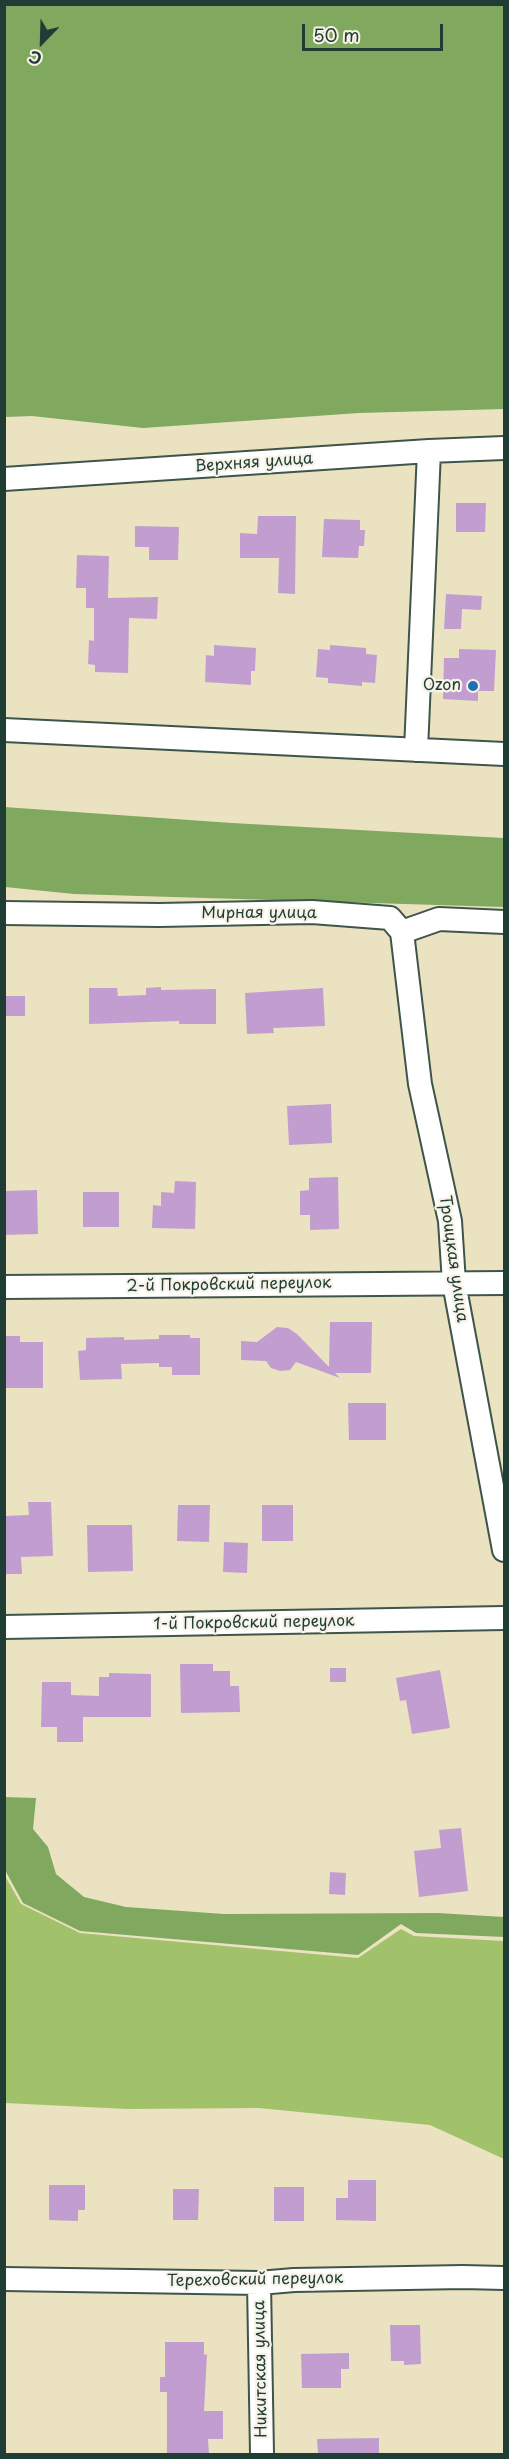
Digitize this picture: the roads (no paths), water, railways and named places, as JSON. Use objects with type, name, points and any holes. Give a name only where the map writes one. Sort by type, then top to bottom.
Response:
[{"type":"street","name":"Верхняя улица","points":[[4,479],[504,448]]},
{"type":"street","points":[[416,750],[429,451]]},
{"type":"street","points":[[4,730],[504,754]]},
{"type":"street","name":"Мирная улица","points":[[4,914],[159,915],[312,912],[390,918],[402,932]]},
{"type":"street","points":[[402,932],[440,919],[504,922]]},
{"type":"street","name":"Троицкая улица","points":[[402,932],[420,1084],[450,1221],[454,1283],[504,1550]]},
{"type":"street","name":"2-й Покровский переулок","points":[[4,1287],[504,1283]]},
{"type":"street","name":"1-й Покровский переулок","points":[[4,1627],[504,1618]]},
{"type":"street","name":"Тереховский переулок","points":[[4,2279],[259,2283],[294,2280],[504,2278]]},
{"type":"street","name":"Никитская улица","points":[[259,2283],[262,2454]]},
{"type":"place","name":"Ozon","points":[[473,686]]}]
